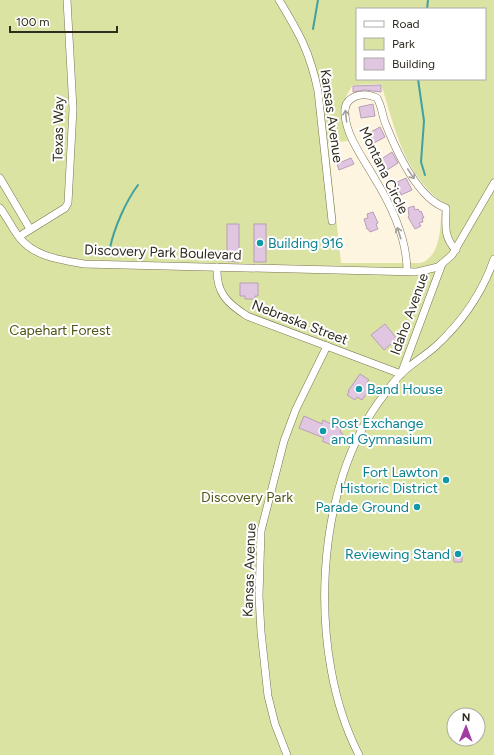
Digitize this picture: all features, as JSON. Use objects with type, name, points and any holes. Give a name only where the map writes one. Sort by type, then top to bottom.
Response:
[{"type":"street","name":"Texas Way","points":[[23,234],[59,212],[68,203],[72,109],[67,0]]},
{"type":"street","name":"Kansas Avenue","points":[[279,0],[302,38],[315,73],[332,220]]},
{"type":"street","name":"Montana Circle","points":[[407,271],[404,251],[385,196],[349,130],[345,110],[347,102],[351,98],[363,95],[377,98],[386,125],[407,167],[420,188],[437,204],[446,208],[446,232],[448,242],[456,250]]},
{"type":"street","points":[[0,178],[30,229]]},
{"type":"street","name":"Discovery Park Boulevard","points":[[0,208],[24,243],[36,252],[57,258],[100,265],[425,271],[442,264],[456,250],[494,183]]},
{"type":"street","points":[[359,755],[338,699],[332,670],[325,606],[328,547],[335,498],[351,452],[365,422],[401,374],[435,347],[452,329],[478,293],[494,259]]},
{"type":"street","name":"Idaho Avenue","points":[[401,374],[442,264]]},
{"type":"street","name":"Nebraska Street","points":[[217,268],[220,288],[223,296],[228,304],[247,316],[401,374]]},
{"type":"street","name":"Kansas Avenue","points":[[287,755],[275,724],[268,696],[260,632],[259,596],[261,531],[284,441],[296,409],[328,346]]},
{"type":"green space","name":"Discovery Park","points":[[0,0],[494,0],[494,755],[0,755]],"holes":[[[381,84],[396,133],[409,163],[418,177],[442,203],[437,246],[428,259],[421,263],[341,263],[328,143],[348,141],[343,124],[342,106],[353,85]]]},
{"type":"building","points":[[381,85],[381,92],[365,90],[353,92],[353,86]]},
{"type":"building","points":[[373,104],[375,116],[361,118],[359,107]]},
{"type":"building","points":[[380,127],[385,137],[374,143],[369,133]]},
{"type":"building","points":[[392,152],[398,163],[387,170],[380,160]]},
{"type":"building","points":[[351,158],[354,164],[339,170],[337,164]]},
{"type":"building","points":[[406,178],[412,190],[401,195],[400,192],[398,193],[394,187],[399,185],[397,182]]},
{"type":"building","points":[[414,206],[415,210],[418,209],[420,212],[421,211],[424,218],[422,218],[423,222],[419,223],[421,226],[415,229],[408,217],[408,208]]},
{"type":"building","points":[[373,212],[378,223],[376,224],[378,229],[370,232],[367,229],[364,219],[368,218],[367,214]]},
{"type":"building","points":[[227,224],[239,224],[239,262],[227,261]]},
{"type":"building","name":"Building 916","points":[[254,224],[266,224],[266,262],[254,262]]},
{"type":"building","points":[[240,283],[258,283],[258,296],[255,296],[255,299],[245,299],[245,296],[240,296]]},
{"type":"building","points":[[385,324],[397,339],[384,350],[371,335]]},
{"type":"building","name":"Band House","points":[[360,374],[369,380],[366,383],[371,387],[362,400],[357,397],[355,400],[347,395],[349,392],[348,391]]},
{"type":"building","name":"Post Exchange and Gymnasium","points":[[304,416],[322,424],[323,420],[341,429],[340,432],[343,434],[339,445],[335,443],[334,446],[322,441],[324,438],[299,428]]},
{"type":"building","name":"Reviewing Stand","points":[[462,551],[462,562],[454,562],[453,552]]},
{"type":"waterway","points":[[313,29],[318,0]]},
{"type":"waterway","points":[[427,8],[428,0]]},
{"type":"waterway","points":[[418,80],[424,121],[421,162],[425,175]]},
{"type":"waterway","points":[[110,248],[114,232],[121,215],[138,185]]},
{"type":"place","name":"Building 916","points":[[260,243]]},
{"type":"place","name":"Band House","points":[[359,389]]},
{"type":"place","name":"Post Exchange and Gymnasium","points":[[323,431]]},
{"type":"place","name":"Fort Lawton Historic District","points":[[446,480]]},
{"type":"place","name":"Parade Ground","points":[[417,507]]},
{"type":"place","name":"Reviewing Stand","points":[[458,554]]},
{"type":"park label","name":"Capehart Forest","points":[[60,330]]}]
